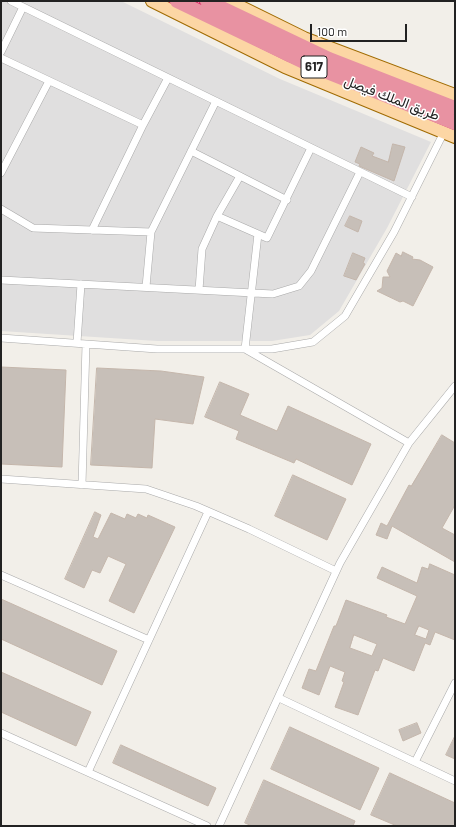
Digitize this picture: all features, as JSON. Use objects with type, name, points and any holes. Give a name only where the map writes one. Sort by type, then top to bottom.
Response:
[{"type":"highway","name":"طريق الملك فيصل","points":[[177,1],[312,66],[455,123]]},
{"type":"highway","name":"طريق الملك فيصل","points":[[207,1],[329,59],[455,108]]},
{"type":"main road","points":[[152,1],[285,67],[450,134]]},
{"type":"main road","points":[[229,1],[304,38],[455,95]]},
{"type":"street","points":[[11,1],[412,197]]},
{"type":"street","points":[[1,52],[23,7]]},
{"type":"street","points":[[1,58],[143,125]]},
{"type":"street","points":[[92,230],[143,125],[168,78]]},
{"type":"street","points":[[2,168],[49,81]]},
{"type":"street","points":[[146,287],[151,232],[216,101]]},
{"type":"street","points":[[1,338],[157,349],[272,349],[313,342],[345,316],[394,232],[412,197],[450,134]]},
{"type":"street","points":[[217,216],[267,238],[287,200],[311,148]]},
{"type":"street","points":[[191,151],[287,200]]},
{"type":"street","points":[[1,280],[273,294],[299,286],[311,270],[360,172]]},
{"type":"street","points":[[199,290],[202,249],[217,216],[240,176]]},
{"type":"street","points":[[1,209],[33,228],[151,232]]},
{"type":"street","points":[[245,349],[258,234]]},
{"type":"street","points":[[77,344],[81,284]]},
{"type":"street","points":[[82,485],[86,344]]},
{"type":"street","points":[[245,349],[409,443]]},
{"type":"street","points":[[219,826],[336,571],[409,443],[455,386]]},
{"type":"street","points":[[1,479],[146,489],[208,512],[336,571]]},
{"type":"street","points":[[88,772],[208,512]]},
{"type":"street","points":[[1,575],[149,640]]},
{"type":"street","points":[[415,762],[455,683]]},
{"type":"street","points":[[279,698],[455,781]]},
{"type":"street","points":[[1,733],[207,826]]},
{"type":"shaded area","points":[[1,1],[121,1],[280,79],[431,142],[387,228],[339,311],[310,335],[272,341],[157,341],[1,331]]},
{"type":"building","points":[[393,144],[405,147],[394,181],[359,166],[360,164],[355,162],[361,147],[374,153],[372,156],[388,162]]},
{"type":"building","points":[[350,216],[362,221],[358,232],[345,226]]},
{"type":"building","points":[[403,252],[413,257],[412,259],[420,260],[433,267],[413,306],[403,301],[400,302],[377,291],[382,288],[383,277],[390,277],[387,271],[396,253],[401,256]]},
{"type":"building","points":[[353,253],[365,258],[363,263],[365,264],[356,280],[344,276]]},
{"type":"building","points":[[1,367],[66,370],[62,467],[1,464]]},
{"type":"building","points":[[97,368],[161,371],[204,377],[193,424],[155,419],[152,468],[91,465]]},
{"type":"building","points":[[220,382],[249,394],[240,415],[277,431],[288,406],[371,444],[352,485],[296,459],[294,463],[236,439],[239,431],[205,417]]},
{"type":"building","points":[[442,435],[455,443],[455,505],[442,528],[455,535],[455,562],[392,526],[387,539],[376,535],[381,523],[387,526],[409,485],[411,486]]},
{"type":"building","points":[[293,475],[346,499],[327,540],[275,516]]},
{"type":"building","points":[[95,512],[101,515],[93,537],[98,539],[111,513],[125,519],[127,514],[136,518],[138,514],[147,518],[148,515],[175,527],[134,613],[109,601],[126,564],[108,556],[100,573],[92,570],[84,588],[65,579]]},
{"type":"building","points":[[430,564],[455,575],[455,640],[435,632],[430,645],[425,643],[414,671],[383,658],[378,671],[375,670],[358,715],[335,707],[344,682],[342,681],[345,672],[330,666],[319,695],[302,688],[309,669],[316,671],[346,600],[387,615],[386,617],[405,624],[417,596],[377,578],[382,567],[417,583],[422,567],[428,569]],"holes":[[[419,626],[429,630],[426,639],[415,635]],[[354,635],[377,644],[372,656],[350,648]]]},
{"type":"building","points":[[1,599],[117,651],[102,685],[1,639]]},
{"type":"building","points":[[1,672],[91,712],[76,746],[1,712]]},
{"type":"building","points":[[417,723],[421,733],[403,741],[399,730]]},
{"type":"building","points":[[290,727],[379,768],[360,810],[271,769]]},
{"type":"building","points":[[455,736],[455,759],[446,755]]},
{"type":"building","points":[[121,745],[216,788],[208,806],[113,763]]},
{"type":"building","points":[[390,773],[455,803],[455,826],[397,826],[371,815]]},
{"type":"building","points":[[264,780],[355,821],[353,826],[252,826],[245,823]]}]
